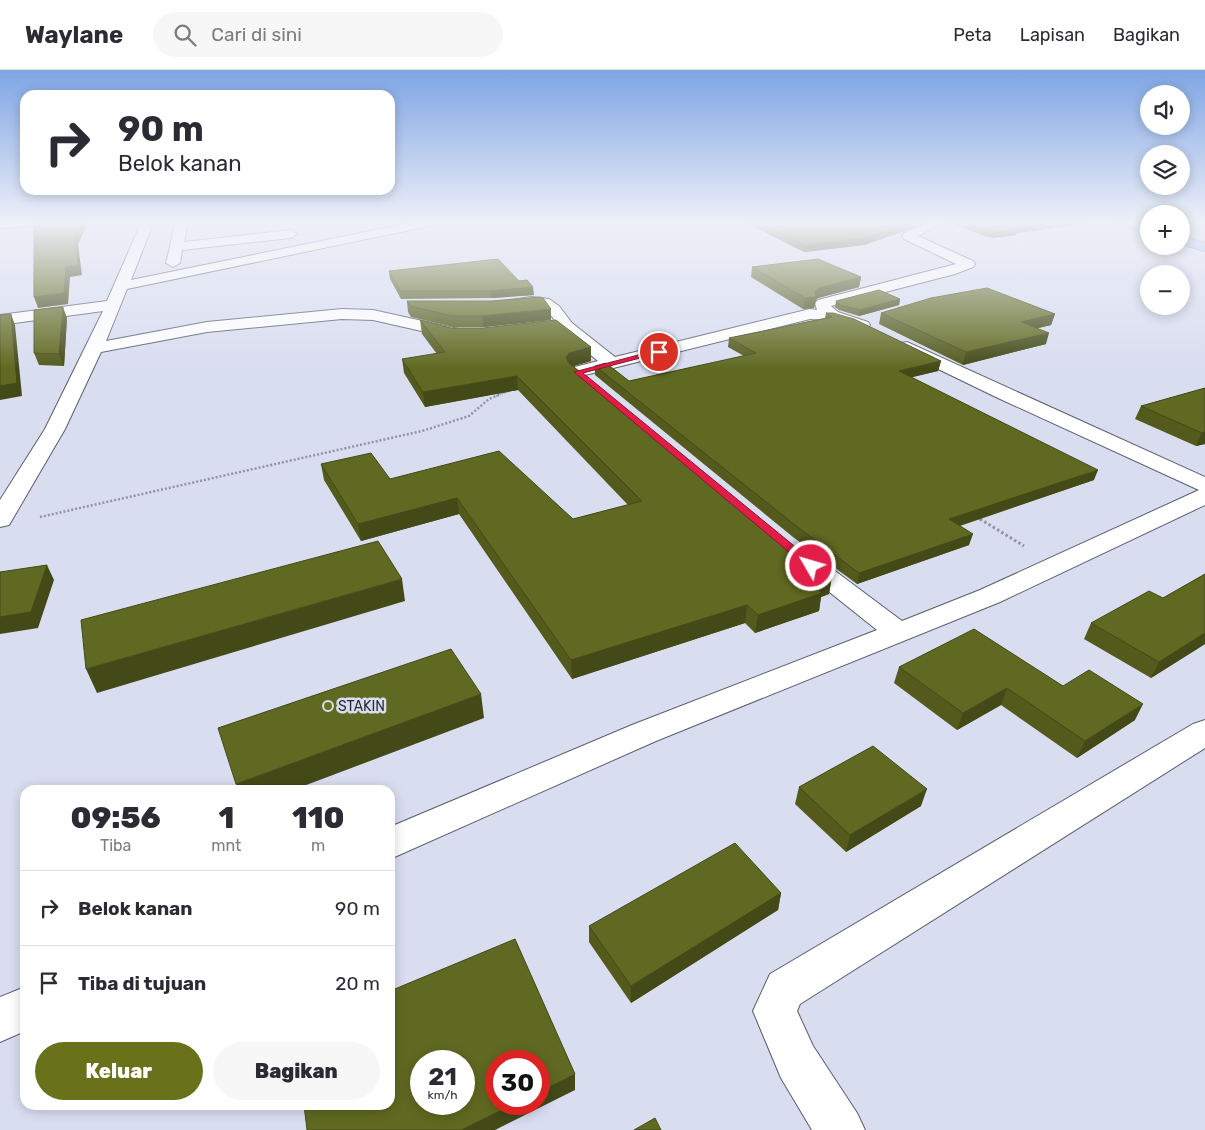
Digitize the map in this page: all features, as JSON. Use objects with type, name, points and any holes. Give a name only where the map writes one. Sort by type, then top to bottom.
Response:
[{"type":"street","points":[[0,520],[54,431],[96,348],[128,270]]},
{"type":"street","points":[[171,275],[172,270]]},
{"type":"street","points":[[0,320],[118,295],[171,275],[193,270]]},
{"type":"street","points":[[833,315],[823,307],[823,303],[951,270]]},
{"type":"street","points":[[492,305],[543,301],[551,304],[566,326],[612,364]]},
{"type":"street","points":[[96,348],[207,327],[342,314],[398,305]]},
{"type":"street","points":[[342,314],[373,315],[453,334],[476,334]]},
{"type":"street","points":[[577,372],[810,314],[833,315],[882,330],[1005,394],[1205,485]]},
{"type":"street","points":[[512,332],[566,326]]},
{"type":"street","points":[[577,372],[599,390]]},
{"type":"street","points":[[395,842],[644,733],[990,596],[1205,496]]},
{"type":"street","points":[[782,543],[898,632]]},
{"type":"street","points":[[840,1130],[798,1062],[774,1011],[784,990],[885,929],[936,895],[1205,732]]},
{"type":"street","points":[[0,1020],[20,1010]]},
{"type":"path","points":[[38,517],[179,487],[422,431],[469,416],[490,399],[577,372]]},
{"type":"path","points":[[974,516],[1057,565]]},
{"type":"building","points":[[34,270],[66,270],[64,293],[34,297]]},
{"type":"building","points":[[509,270],[519,281],[527,280],[533,287],[491,291],[400,291],[389,271]]},
{"type":"building","points":[[758,270],[845,270],[861,277],[819,288],[815,291],[816,297],[805,298]]},
{"type":"building","points":[[987,288],[1055,314],[1021,322],[1049,333],[966,352],[881,313],[931,298]]},
{"type":"building","points":[[879,290],[900,299],[860,310],[840,305],[836,301]]},
{"type":"building","points":[[543,298],[551,309],[483,316],[452,316],[410,306],[407,301],[491,301]]},
{"type":"building","points":[[63,307],[59,354],[34,353],[34,310]]},
{"type":"building","points":[[826,313],[854,319],[941,361],[899,371],[1098,470],[949,519],[973,534],[859,573],[795,525],[595,366],[606,363],[629,381],[756,353],[729,338],[832,317]]},
{"type":"building","points":[[11,314],[17,383],[0,386],[0,315]]},
{"type":"building","points":[[420,320],[451,328],[483,328],[556,320],[591,347],[569,353],[566,358],[569,363],[775,532],[832,576],[811,584],[822,593],[758,615],[747,605],[571,660],[457,498],[358,524],[321,464],[371,453],[390,479],[499,451],[573,519],[642,501],[517,376],[423,392],[402,359],[445,352]]},
{"type":"building","points":[[1205,388],[1205,432],[1202,433],[1141,406]]},
{"type":"building","points":[[378,541],[402,579],[86,669],[81,620]]},
{"type":"building","points":[[47,565],[31,612],[0,617],[0,572]]},
{"type":"building","points":[[1205,574],[1205,633],[1159,662],[1091,623],[1149,591],[1163,598]]},
{"type":"building","points":[[974,629],[1063,686],[1089,670],[1143,704],[1085,741],[1007,688],[963,713],[899,667]]},
{"type":"building","points":[[451,649],[481,694],[236,784],[218,728]]},
{"type":"building","points":[[873,746],[927,789],[850,835],[799,787]]},
{"type":"building","points":[[735,843],[781,893],[631,986],[589,926]]},
{"type":"building","points":[[515,939],[575,1074],[550,1086],[550,1050],[485,1050],[485,1115],[492,1115],[461,1130],[307,1130],[305,1110],[395,1110],[395,989]]},
{"type":"building","points":[[655,1118],[661,1130],[634,1130]]},
{"type":"place","name":"STAKIN","points":[[328,706]]},
{"type":"route","points":[[659,352],[577,372],[811,566]]}]
